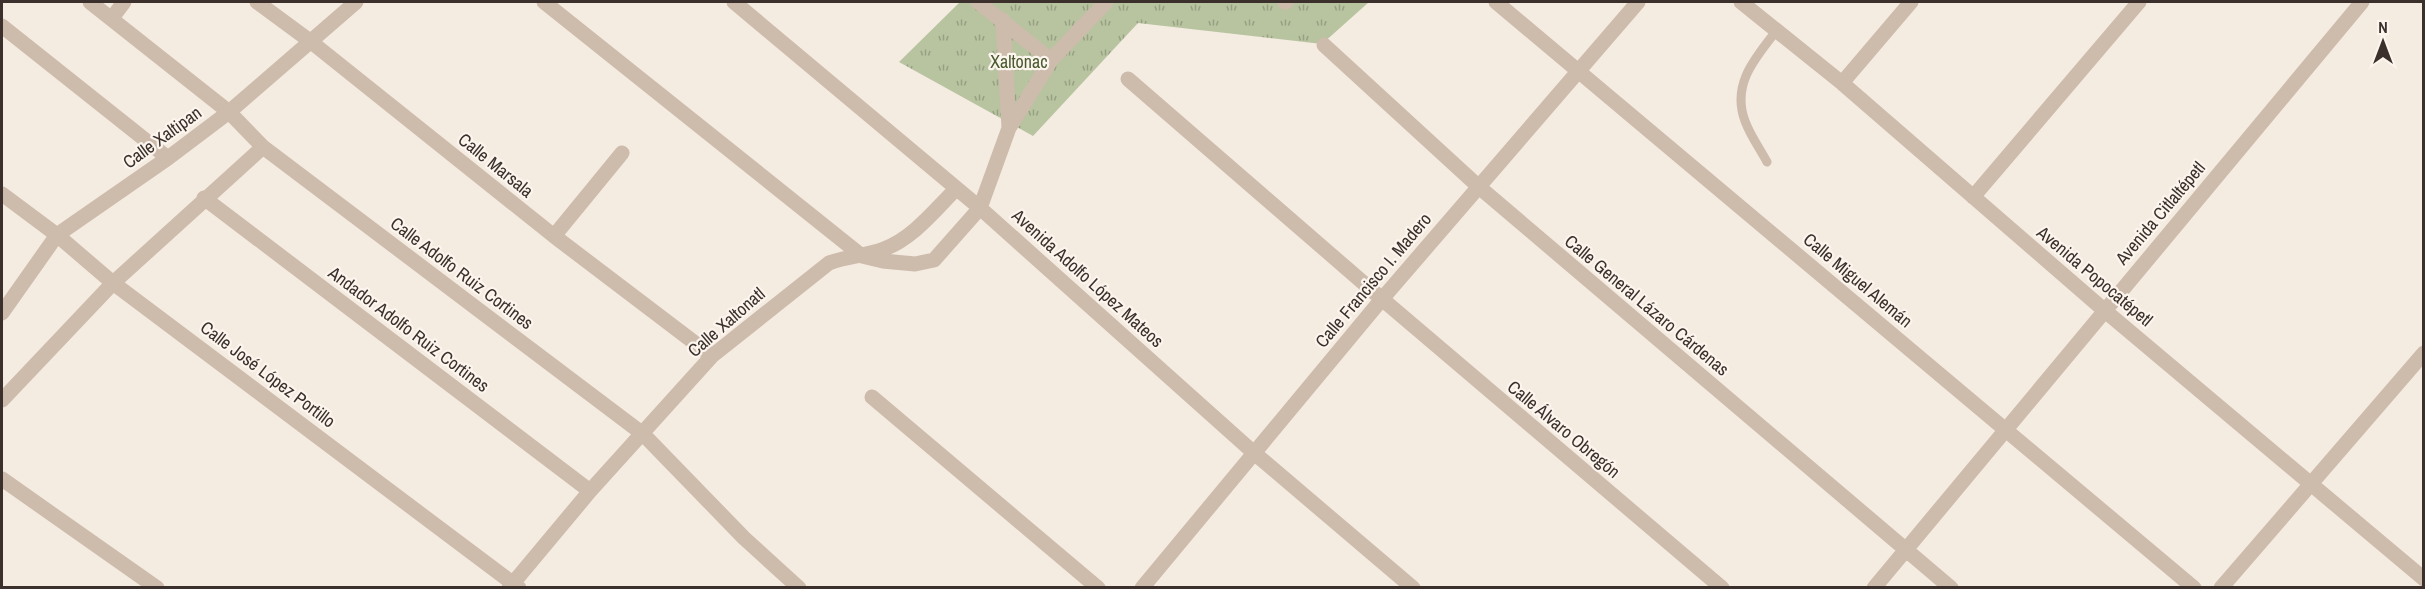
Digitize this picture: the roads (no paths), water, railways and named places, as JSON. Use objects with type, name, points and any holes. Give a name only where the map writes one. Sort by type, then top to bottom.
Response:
[{"type":"street","name":"Calle Adolfo Ruiz Cortines","points":[[90,2],[229,112],[263,147],[643,434],[744,538],[799,588]]},
{"type":"street","points":[[112,18],[124,2]]},
{"type":"street","name":"Calle Marsala","points":[[257,2],[310,41],[554,236],[712,356]]},
{"type":"street","name":"Calle Xaltipan","points":[[2,313],[57,235],[168,158],[229,112],[356,2]]},
{"type":"street","points":[[544,2],[862,256],[883,261],[915,264],[934,260],[980,208],[1009,128],[1051,60],[1106,2]]},
{"type":"street","points":[[978,2],[1051,60]]},
{"type":"street","name":"Calle Miguel Alemán","points":[[1496,2],[2194,588]]},
{"type":"street","name":"Calle Francisco I. Madero","points":[[1142,588],[1382,299],[1638,2]]},
{"type":"street","name":"Avenida Popocatépetl","points":[[1741,2],[1842,83],[2104,310],[2424,579]]},
{"type":"street","points":[[1842,83],[1911,2]]},
{"type":"street","points":[[1973,198],[2139,2]]},
{"type":"street","name":"Avenida Citlaltépetl","points":[[1874,588],[2362,2]]},
{"type":"street","name":"Avenida Adolfo López Mateos","points":[[740,3],[980,208],[1253,452],[1413,588]]},
{"type":"street","points":[[1003,20],[1009,128]]},
{"type":"street","points":[[2,26],[168,158]]},
{"type":"street","name":"Calle General Lázaro Cárdenas","points":[[1324,45],[1479,187],[1951,588]]},
{"type":"street","name":"Calle Álvaro Obregón","points":[[1128,80],[1722,588]]},
{"type":"street","points":[[2,400],[113,283],[204,198],[263,147]]},
{"type":"street","points":[[554,236],[622,153]]},
{"type":"street","name":"Calle Xaltonatl","points":[[514,586],[590,491],[712,356],[829,263],[885,249],[910,234],[956,189]]},
{"type":"street","name":"Calle José López Portillo","points":[[2,194],[57,235],[113,283],[514,586]]},
{"type":"street","name":"Andador Adolfo Ruiz Cortines","points":[[204,198],[590,491]]},
{"type":"street","points":[[2221,588],[2424,353]]},
{"type":"street","points":[[872,397],[1098,588]]},
{"type":"street","points":[[2,479],[157,588]]},
{"type":"lane","points":[[1767,162],[1745,121],[1741,99],[1743,80],[1777,30]]},
{"type":"park label","name":"Xaltonac","points":[[1019,61]]}]
